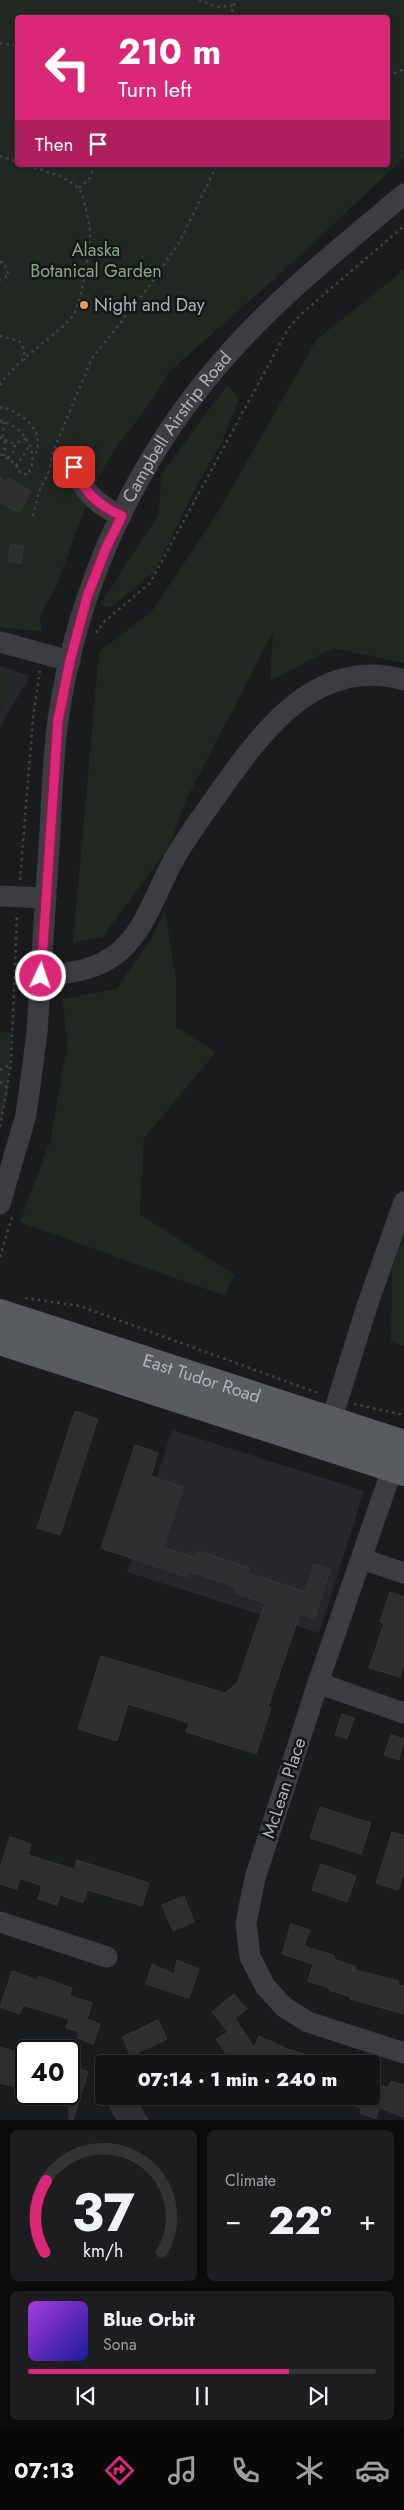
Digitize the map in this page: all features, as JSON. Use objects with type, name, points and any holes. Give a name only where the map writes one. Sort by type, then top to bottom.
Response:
[{"type":"main road","name":"East Tudor Road","points":[[0,1313],[334,1410],[403,1444]]},
{"type":"main road","name":"East Tudor Road","points":[[0,1341],[399,1470]]},
{"type":"street","name":"Campbell Airstrip Road","points":[[7,1207],[26,1115],[37,1033],[58,720],[70,661],[87,597],[100,561],[148,464],[202,386],[240,342],[283,298],[404,194]]},
{"type":"street","points":[[100,561],[127,533],[143,502],[148,464]]},
{"type":"street","points":[[74,467],[82,487],[97,502],[122,516]]},
{"type":"street","points":[[0,642],[70,661]]},
{"type":"street","points":[[41,976],[77,972],[97,966],[120,951],[140,928],[177,853],[262,733],[283,712],[325,686],[360,674],[382,674],[404,680]]},
{"type":"street","points":[[0,896],[46,898]]},
{"type":"street","points":[[323,1446],[404,1202]]},
{"type":"street","name":"McLean Place","points":[[403,1444],[399,1470],[362,1559],[318,1683],[255,1878],[246,1924],[250,1957],[265,1986],[284,2007],[308,2022],[404,2053]]},
{"type":"street","points":[[362,1559],[404,1573]]},
{"type":"street","points":[[318,1683],[404,1713]]},
{"type":"street","points":[[0,1922],[107,1957]]},
{"type":"path","points":[[199,0],[218,6],[234,5]]},
{"type":"path","points":[[231,15],[238,0]]},
{"type":"path","points":[[0,43],[15,46]]},
{"type":"path","points":[[390,75],[404,69]]},
{"type":"path","points":[[0,156],[15,161]]},
{"type":"path","points":[[0,386],[25,360],[74,316],[80,301],[90,234],[82,193],[79,188],[63,179],[31,167]]},
{"type":"path","points":[[79,188],[90,178],[93,167]]},
{"type":"path","points":[[33,516],[39,491],[49,471],[53,452],[92,358],[146,292],[180,243],[216,167]]},
{"type":"path","points":[[93,640],[104,622],[150,583],[288,329],[300,315],[404,226]]},
{"type":"path","points":[[0,262],[4,263],[9,275],[0,280]]},
{"type":"path","points":[[0,336],[19,341],[24,349],[25,360]]},
{"type":"path","points":[[0,376],[3,381]]},
{"type":"path","points":[[0,408],[3,407],[22,414],[36,431],[37,450],[27,475],[18,471],[16,466],[0,454]]},
{"type":"path","points":[[2,421],[26,438],[34,457]]},
{"type":"path","points":[[2,421],[2,438],[6,457]]},
{"type":"path","points":[[2,438],[15,444]]},
{"type":"path","points":[[15,444],[26,438]]},
{"type":"path","points":[[6,457],[14,451],[15,444]]},
{"type":"path","points":[[16,466],[30,445]]},
{"type":"path","points":[[0,1070],[12,1064]]},
{"type":"path","points":[[0,1082],[7,1087]]},
{"type":"path","points":[[0,1257],[7,1207]]},
{"type":"path","points":[[22,1297],[80,1306],[334,1410],[404,1416]]},
{"type":"shaded area","points":[[0,666],[30,676],[0,726]]},
{"type":"shaded area","points":[[172,1430],[364,1491],[319,1633],[127,1572]]},
{"type":"green space","name":"Alaska Botanical Garden","points":[[0,0],[404,0],[404,158],[279,275],[169,372],[145,410],[117,446],[92,489],[57,585],[40,616],[42,632],[0,627]]},
{"type":"green space","points":[[404,270],[404,663],[333,648],[270,681],[273,632],[187,798],[168,849],[103,936],[73,943],[99,652],[153,610],[215,517],[317,339]]},
{"type":"green space","points":[[227,385],[239,398],[223,440],[199,482],[154,572],[110,608],[100,604],[159,514],[161,475]]},
{"type":"green space","points":[[0,674],[7,674],[8,698],[0,714]]},
{"type":"green space","points":[[165,911],[176,977],[176,1027],[216,1052],[144,1138],[140,1214],[234,1275],[225,1296],[20,1222],[50,1141],[67,1048],[63,999],[116,989],[150,941]]},
{"type":"green space","points":[[0,1032],[11,1033],[8,1095],[0,1122]]},
{"type":"green space","points":[[404,1238],[404,1346],[391,1340],[392,1268]]},
{"type":"building","points":[[0,477],[6,481],[8,478],[31,491],[19,513],[0,502]]},
{"type":"building","points":[[11,544],[24,546],[21,563],[8,561]]},
{"type":"building","points":[[75,1411],[98,1419],[60,1535],[37,1528]]},
{"type":"building","points":[[135,1445],[158,1453],[151,1476],[183,1487],[163,1547],[196,1558],[198,1551],[250,1568],[248,1573],[305,1592],[314,1564],[330,1569],[314,1619],[300,1614],[268,1707],[271,1708],[256,1754],[186,1732],[189,1723],[128,1704],[117,1741],[78,1729],[101,1656],[225,1693],[237,1683],[265,1603],[235,1593],[237,1587],[189,1571],[187,1577],[101,1548]]},
{"type":"building","points":[[390,1592],[404,1597],[404,1663],[400,1677],[369,1668],[384,1623],[380,1622]]},
{"type":"building","points":[[342,1714],[354,1718],[347,1739],[335,1735]]},
{"type":"building","points":[[391,1735],[404,1739],[399,1760],[384,1755]]},
{"type":"building","points":[[320,1807],[371,1823],[361,1854],[310,1838]]},
{"type":"building","points":[[392,1832],[404,1836],[404,1873],[398,1890],[376,1883]]},
{"type":"building","points":[[10,1837],[31,1844],[28,1855],[74,1869],[77,1860],[149,1883],[142,1906],[87,1890],[83,1903],[60,1895],[57,1905],[38,1899],[42,1886],[20,1878],[17,1889],[0,1884],[0,1867]]},
{"type":"building","points":[[321,1864],[356,1876],[347,1902],[312,1890]]},
{"type":"building","points":[[184,1896],[194,1922],[173,1931],[162,1905]]},
{"type":"building","points":[[291,1924],[310,1930],[304,1946],[335,1956],[334,1959],[356,1967],[355,1970],[399,1981],[398,1984],[404,1986],[404,2014],[350,1999],[351,1997],[308,1981],[313,1964],[282,1954]]},
{"type":"building","points":[[177,1960],[199,1969],[189,1998],[146,1984],[152,1964],[174,1974]]},
{"type":"building","points":[[12,1971],[37,1980],[38,1976],[72,1988],[70,1996],[92,2003],[87,2019],[100,2024],[93,2044],[77,2038],[79,2032],[66,2028],[69,2019],[23,2005],[20,2014],[0,2007]]},
{"type":"building","points":[[234,1994],[247,2009],[235,2018],[254,2047],[259,2036],[307,2055],[227,2055],[216,2039],[228,2032],[212,2012]]},
{"type":"building","points":[[158,2020],[167,2039],[131,2055],[122,2037]]},
{"type":"building","points":[[0,2047],[15,2051],[15,2087],[0,2083]]},
{"type":"building","points":[[80,2069],[88,2072],[80,2098]]},
{"type":"building","points":[[391,2081],[404,2085],[404,2117],[379,2108],[376,2119],[360,2113],[361,2108],[352,2105],[380,2105],[380,2086],[388,2088]]},
{"type":"building","points":[[69,2105],[78,2105],[73,2120],[69,2120]]},
{"type":"building","points":[[109,2105],[139,2105],[148,2120],[117,2120]]},
{"type":"place","name":"Night and Day","points":[[84,305]]},
{"type":"route","points":[[41,976],[58,720],[70,661],[87,597],[106,548],[122,516],[97,502],[82,487],[74,467]]}]
